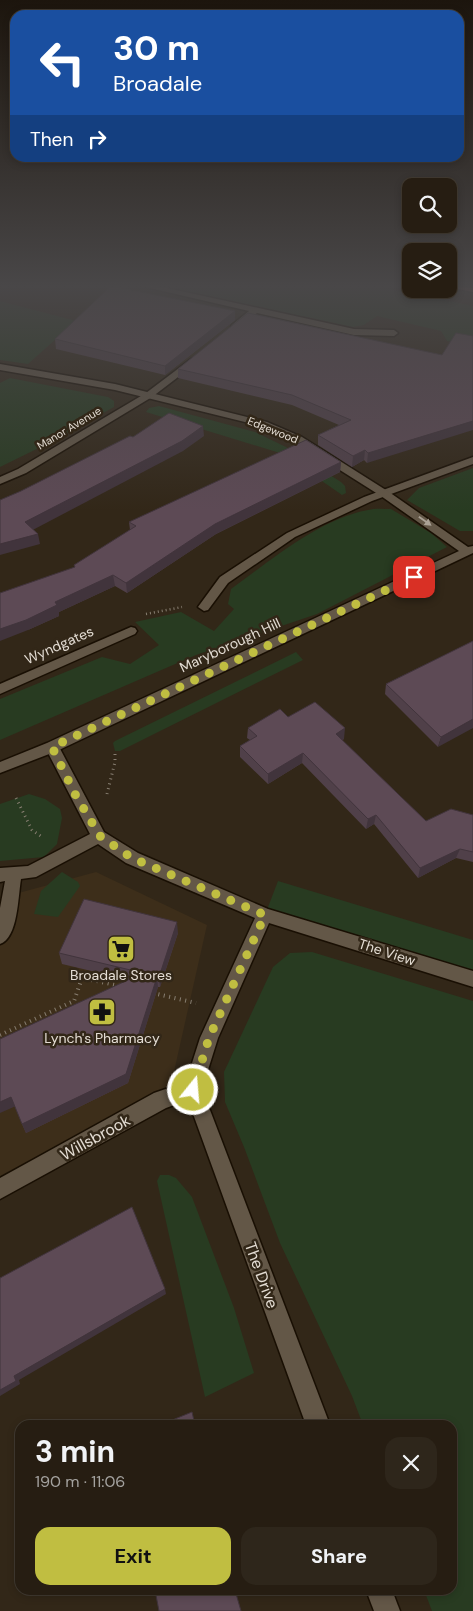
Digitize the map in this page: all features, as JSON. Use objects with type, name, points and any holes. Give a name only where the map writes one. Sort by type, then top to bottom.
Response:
[{"type":"street","name":"Manor Avenue","points":[[0,481],[22,471],[149,395],[195,360]]},
{"type":"street","name":"Edgewood","points":[[0,367],[149,395],[264,424],[298,439],[470,550]]},
{"type":"street","points":[[204,607],[224,580],[291,535],[368,499],[473,460]]},
{"type":"street","name":"Maryborough Hill","points":[[0,768],[52,747],[470,550]]},
{"type":"street","name":"Wyndgates","points":[[0,689],[131,631]]},
{"type":"street","points":[[0,937],[4,933],[7,874],[30,872],[100,836],[75,794],[52,747]]},
{"type":"street","name":"The View","points":[[100,836],[132,858],[265,915],[473,980]]},
{"type":"street","points":[[193,1090],[209,1038],[265,915]]},
{"type":"street","name":"The Drive","points":[[193,1090],[316,1420]]},
{"type":"street","name":"Willsbrook","points":[[0,1189],[161,1100],[193,1090]]},
{"type":"street","points":[[381,1595],[387,1611]]},
{"type":"path","points":[[131,631],[119,620],[174,607],[204,607]]},
{"type":"path","points":[[100,836],[113,811],[106,794],[115,751]]},
{"type":"path","points":[[16,798],[32,830],[45,839],[72,850]]},
{"type":"path","points":[[0,1035],[74,1001],[82,978],[129,988]]},
{"type":"path","points":[[148,992],[223,1008]]},
{"type":"shaded area","points":[[96,872],[207,925],[171,1085],[0,1176],[0,898]]},
{"type":"green space","points":[[1,360],[32,360],[28,364]]},
{"type":"green space","points":[[10,378],[108,397],[114,401],[114,407],[55,440],[0,467],[0,383]]},
{"type":"green space","points":[[159,406],[255,432],[286,447],[341,482],[345,486],[346,493],[342,495],[283,454],[146,412],[149,408]]},
{"type":"green space","points":[[473,468],[473,531],[460,531],[407,500],[419,488]]},
{"type":"green space","points":[[371,509],[391,509],[431,533],[447,547],[317,614],[196,655],[0,740],[0,699],[102,657],[130,664],[159,645],[135,622],[181,612],[214,631],[234,609],[228,604],[231,589],[296,542],[331,522],[350,515]]},
{"type":"green space","points":[[296,652],[303,660],[120,751],[115,751],[113,743],[115,741]]},
{"type":"green space","points":[[29,794],[45,799],[60,809],[62,818],[57,844],[44,857],[0,861],[0,804]]},
{"type":"green space","points":[[62,872],[78,882],[80,886],[58,917],[34,914],[41,891]]},
{"type":"green space","points":[[278,881],[473,940],[473,980],[265,915]]},
{"type":"green space","points":[[312,952],[473,1001],[473,1611],[432,1611],[426,1595],[457,1595],[457,1420],[361,1420],[352,1396],[280,1243],[225,1102],[224,1072],[273,967],[290,953]]},
{"type":"green space","points":[[160,1175],[169,1175],[176,1178],[192,1197],[234,1308],[254,1373],[205,1397],[157,1181]]},
{"type":"building","points":[[141,360],[172,360],[165,366]]},
{"type":"building","points":[[189,360],[473,360],[473,421],[368,453],[365,450],[353,456],[318,435],[351,420],[292,395],[178,369]]},
{"type":"building","points":[[169,413],[203,426],[182,441],[25,522],[38,534],[0,544],[0,500],[130,436],[133,437]]},
{"type":"building","points":[[306,440],[341,462],[215,524],[126,583],[113,575],[55,602],[57,605],[26,620],[0,629],[0,593],[75,567],[74,565],[136,526],[129,522]]},
{"type":"building","points":[[473,641],[473,719],[441,737],[386,684]]},
{"type":"building","points":[[315,702],[345,728],[336,734],[426,821],[451,809],[473,815],[473,852],[460,849],[420,868],[376,815],[368,819],[303,753],[268,774],[240,746],[257,736],[248,728],[280,709],[288,717]]},
{"type":"building","points":[[84,899],[177,922],[126,1074],[22,1124],[11,1097],[0,1102],[0,1039],[143,973],[59,953]]},
{"type":"building","points":[[132,1207],[165,1289],[14,1376],[16,1381],[0,1390],[0,1278]]},
{"type":"building","points":[[192,1412],[194,1420],[172,1420]]},
{"type":"building","points":[[156,1595],[236,1595],[241,1611],[159,1611]]},
{"type":"place","name":"Broadale Stores","points":[[121,949]]},
{"type":"place","name":"Lynch's Pharmacy","points":[[102,1012]]},
{"type":"route","points":[[193,1090],[209,1038],[265,915],[132,858],[100,836],[75,794],[52,747],[414,577]]}]
